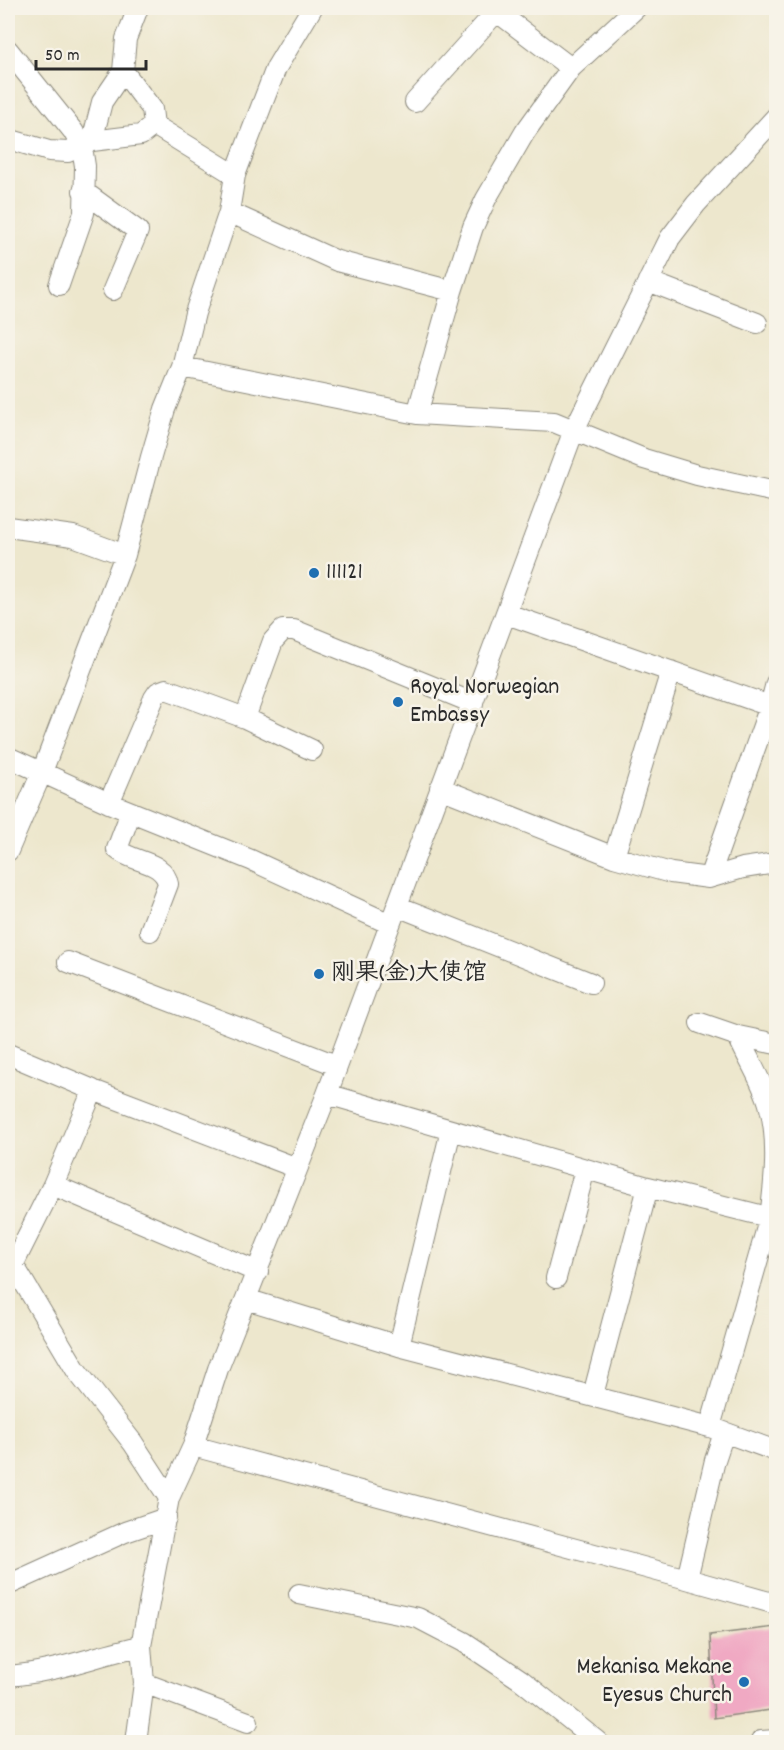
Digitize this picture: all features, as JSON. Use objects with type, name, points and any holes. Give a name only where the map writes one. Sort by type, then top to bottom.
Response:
[{"type":"street","points":[[59,285],[84,213],[83,192],[87,144],[102,102],[123,71],[126,39],[138,8]]},
{"type":"street","points":[[8,851],[42,772],[125,555],[165,409],[182,367],[195,313],[229,212],[235,175],[276,68],[312,8]]},
{"type":"street","points":[[417,414],[452,291],[473,227],[486,199],[525,132],[571,68],[636,8]]},
{"type":"street","points":[[416,102],[495,9],[571,68]]},
{"type":"street","points":[[8,50],[73,131],[87,144]]},
{"type":"street","points":[[123,71],[152,109],[154,125]]},
{"type":"street","points":[[136,1743],[144,1683],[141,1646],[169,1498],[193,1446],[218,1369],[327,1094],[574,430],[670,238],[696,204],[777,117]]},
{"type":"street","points":[[154,125],[235,175]]},
{"type":"street","points":[[8,139],[49,151],[68,152],[87,144],[141,135],[154,125]]},
{"type":"street","points":[[83,192],[138,231],[113,290]]},
{"type":"street","points":[[229,212],[337,261],[452,291]]},
{"type":"street","points":[[648,281],[757,323]]},
{"type":"street","points":[[182,367],[417,414],[554,422],[644,459],[697,475],[777,492]]},
{"type":"street","points":[[8,527],[73,536],[125,555]]},
{"type":"street","points":[[507,614],[770,706]]},
{"type":"street","points":[[245,717],[273,641],[283,630],[294,630],[473,703]]},
{"type":"street","points":[[614,857],[671,671]]},
{"type":"street","points":[[709,878],[777,682]]},
{"type":"street","points":[[109,804],[158,692],[166,689],[245,717],[312,750]]},
{"type":"street","points":[[8,757],[109,804],[250,860],[394,915],[591,983]]},
{"type":"street","points":[[440,788],[614,857],[671,873],[709,878],[743,868],[777,863]]},
{"type":"street","points":[[132,812],[116,846],[117,849],[158,868],[167,877],[168,884],[150,931]]},
{"type":"street","points":[[68,962],[336,1065]]},
{"type":"street","points":[[700,1023],[738,1036],[777,1044]]},
{"type":"street","points":[[687,1579],[715,1460],[717,1430],[773,1218],[775,1117],[738,1036]]},
{"type":"street","points":[[8,1054],[93,1090],[297,1168]]},
{"type":"street","points":[[93,1090],[53,1185],[10,1265],[76,1370],[133,1443],[169,1498]]},
{"type":"street","points":[[327,1094],[648,1187],[773,1218]]},
{"type":"street","points":[[399,1346],[451,1130]]},
{"type":"street","points":[[556,1278],[585,1169]]},
{"type":"street","points":[[53,1185],[258,1272]]},
{"type":"street","points":[[593,1395],[648,1187]]},
{"type":"street","points":[[246,1299],[399,1346],[593,1395],[717,1430],[777,1451]]},
{"type":"street","points":[[193,1446],[777,1604]]},
{"type":"street","points":[[8,1585],[105,1541],[166,1518]]},
{"type":"street","points":[[299,1594],[418,1617],[464,1642],[521,1680],[598,1743]]},
{"type":"street","points":[[8,1676],[69,1666],[104,1653],[141,1646]]},
{"type":"street","points":[[144,1683],[248,1722]]},
{"type":"building","name":"Mekanisa Mekane Eyesus Church","points":[[775,1627],[777,1709],[714,1718],[710,1635]]},
{"type":"place","name":"111121","points":[[314,573]]},
{"type":"place","name":"Royal Norwegian Embassy","points":[[398,702]]},
{"type":"place","name":"刚果(金)大使馆","points":[[319,974]]},
{"type":"place","name":"Mekanisa Mekane Eyesus Church","points":[[744,1682]]}]
